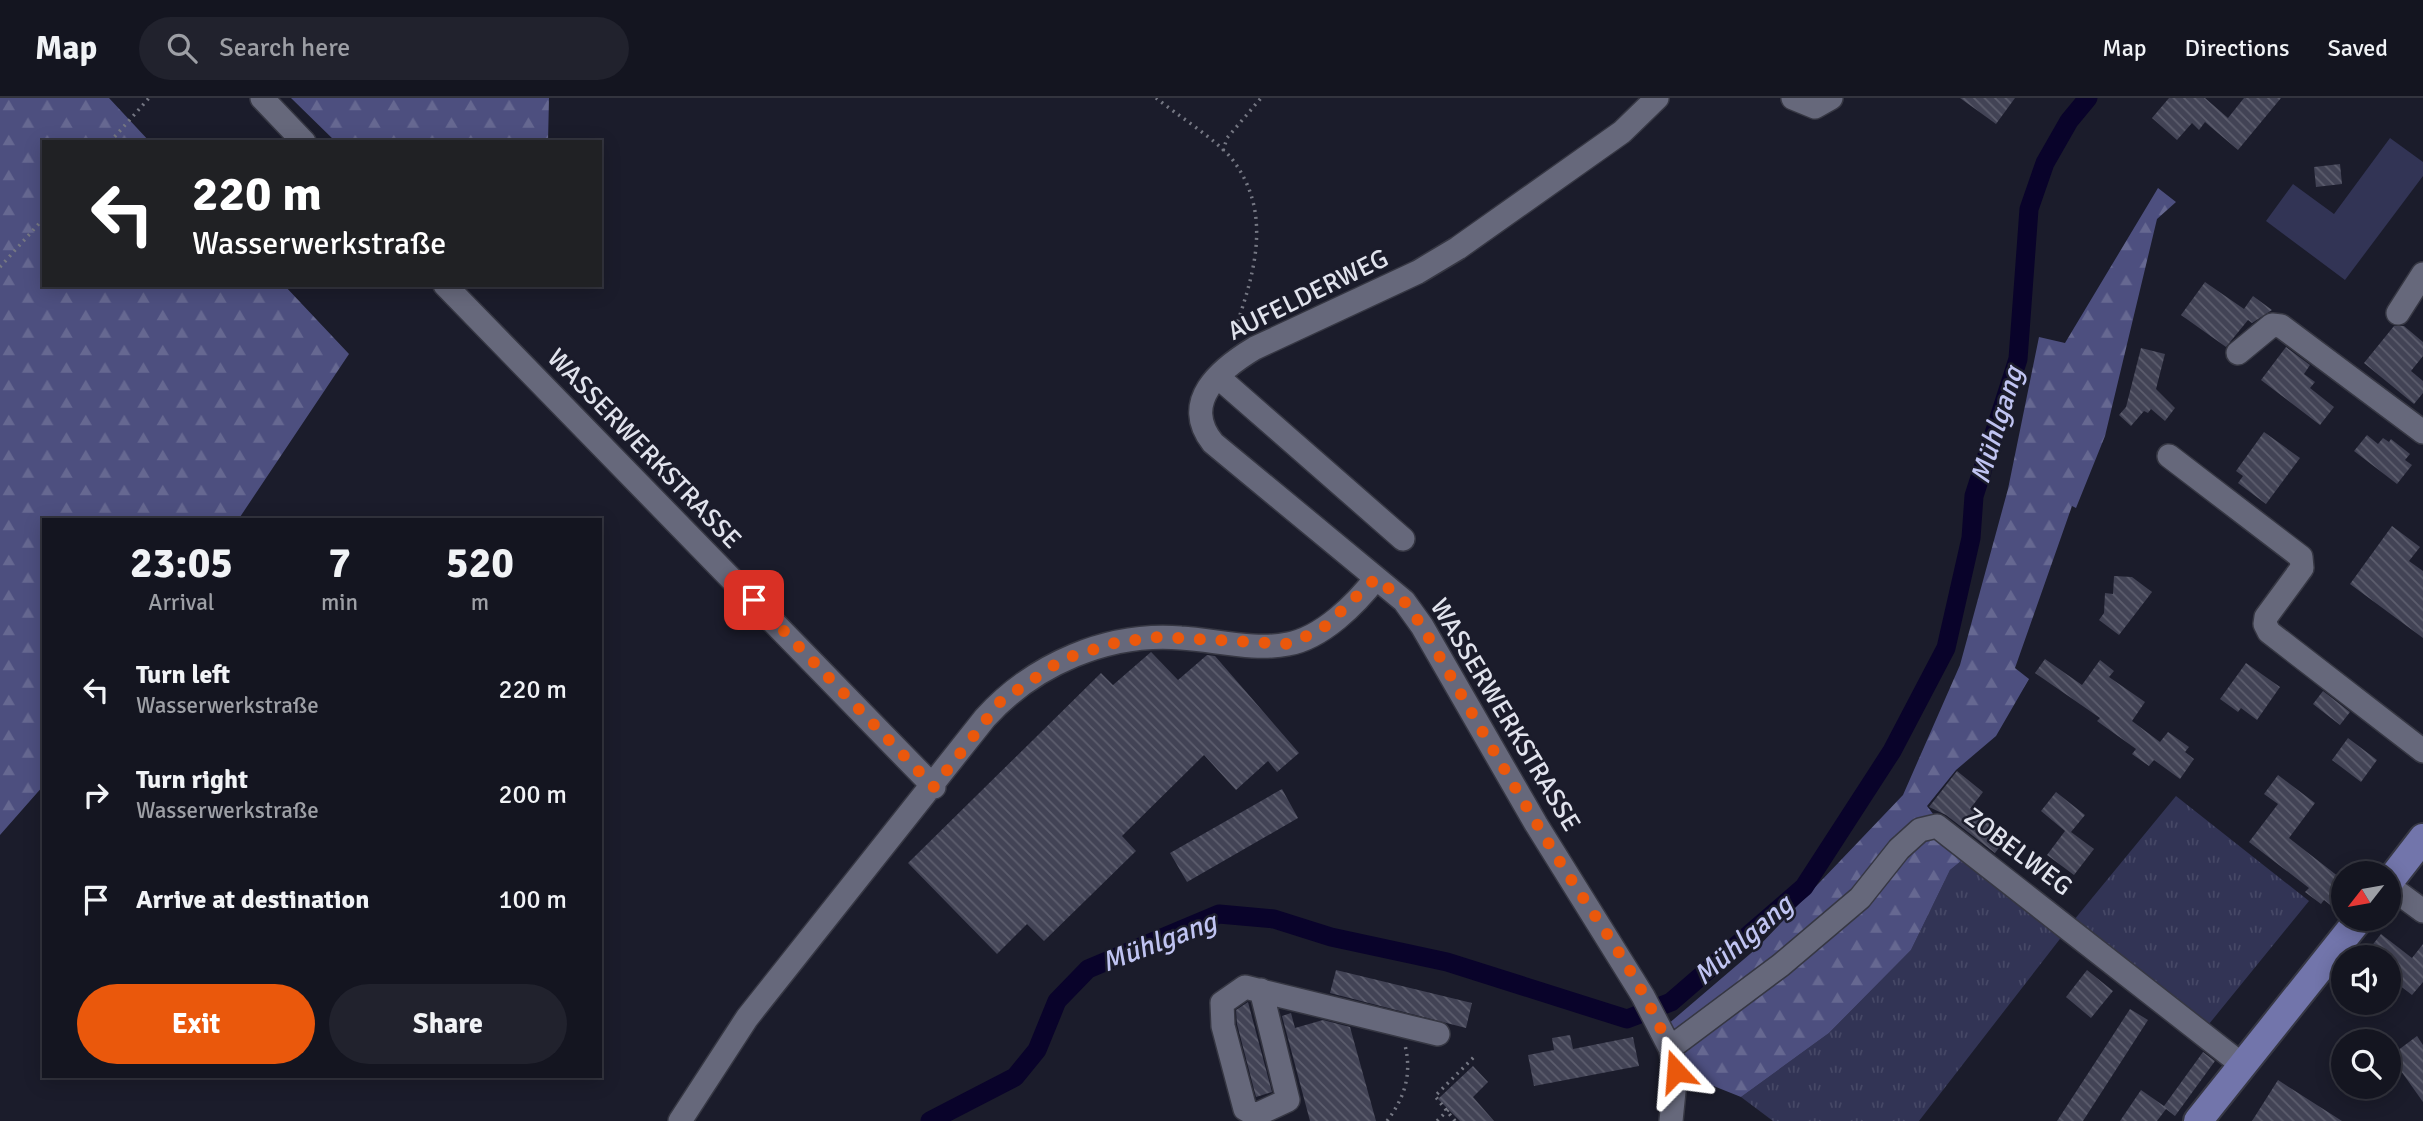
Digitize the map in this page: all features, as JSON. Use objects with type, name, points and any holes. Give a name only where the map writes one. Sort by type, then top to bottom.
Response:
[{"type":"main road","points":[[2401,868],[2423,838]]},
{"type":"main road","points":[[2198,1121],[2241,1063],[2349,931]]},
{"type":"street","points":[[262,98],[302,140]]},
{"type":"street","name":"AUFELDERWEG","points":[[1376,578],[1213,443],[1202,429],[1202,398],[1232,362],[1255,348],[1418,272],[1458,248],[1622,132],[1657,98]]},
{"type":"street","points":[[1793,98],[1815,107],[1831,98]]},
{"type":"street","points":[[2398,313],[2423,274]]},
{"type":"street","name":"WASSERWERKSTRASSE","points":[[446,287],[934,787]]},
{"type":"street","points":[[2238,353],[2272,325],[2281,326],[2423,432]]},
{"type":"street","points":[[1218,377],[1403,539]]},
{"type":"street","points":[[2169,456],[2301,557],[2302,568],[2266,617],[2265,624],[2269,632],[2423,751]]},
{"type":"street","points":[[680,1121],[747,1018],[1000,702],[1063,659],[1118,642],[1159,637],[1289,644],[1322,629],[1376,578]]},
{"type":"street","name":"WASSERWERKSTRASSE","points":[[1376,578],[1404,601],[1422,626],[1536,824],[1643,996],[1665,1038],[1676,1071],[1671,1121]]},
{"type":"street","name":"ZOBELWEG","points":[[1665,1038],[1781,965],[1860,898],[1899,849],[1920,830],[1937,826],[2241,1063]]},
{"type":"street","points":[[2401,894],[2423,911]]},
{"type":"street","points":[[1261,990],[1288,1100],[1257,1118],[1245,1109],[1223,1026],[1222,1003],[1245,987],[1261,990],[1438,1034]]},
{"type":"path","points":[[112,140],[149,98]]},
{"type":"path","points":[[1156,98],[1231,157],[1250,188],[1259,227],[1246,299],[1218,377]]},
{"type":"path","points":[[1223,151],[1227,138],[1261,98]]},
{"type":"path","points":[[0,267],[42,220]]},
{"type":"path","points":[[1387,1121],[1406,1086],[1410,1066],[1404,1041],[1406,1026]]},
{"type":"path","points":[[1455,1121],[1449,1110],[1435,1096],[1476,1055]]},
{"type":"path","points":[[1437,1121],[1449,1110]]},
{"type":"green space","points":[[0,98],[109,98],[148,140],[42,140],[42,287],[286,287],[349,354],[239,518],[42,518],[42,787],[0,835]]},
{"type":"green space","points":[[291,98],[549,98],[548,140],[334,140]]},
{"type":"green space","points":[[2390,138],[2423,162],[2423,176],[2345,280],[2266,221],[2293,184],[2334,214]]},
{"type":"green space","points":[[2158,188],[2176,202],[2157,219],[2105,436],[2076,508],[2072,506],[2015,668],[2029,679],[1996,736],[1956,770],[1927,806],[1966,857],[1950,870],[1911,950],[1829,1033],[1741,1097],[1696,1079],[1685,1066],[1667,1025],[1757,948],[1903,795],[1960,665],[2008,489],[2039,337],[2065,343]]},
{"type":"green space","points":[[2176,796],[2309,901],[2209,1024],[2074,920]]},
{"type":"green space","points":[[1966,857],[2063,935],[1919,1121],[1773,1121],[1741,1097],[1829,1033],[1911,950],[1950,870]]},
{"type":"building","points":[[1960,98],[2015,98],[1996,124]]},
{"type":"building","points":[[2169,98],[2205,98],[2228,118],[2244,98],[2281,98],[2238,150],[2205,122],[2199,130],[2192,123],[2177,140],[2152,118]]},
{"type":"building","points":[[2340,164],[2342,184],[2316,187],[2314,167]]},
{"type":"building","points":[[2205,282],[2244,309],[2253,296],[2272,310],[2252,323],[2248,320],[2226,347],[2181,315]]},
{"type":"building","points":[[2394,326],[2404,326],[2423,342],[2423,356],[2411,371],[2423,381],[2423,393],[2414,404],[2364,363]]},
{"type":"building","points":[[2286,347],[2310,365],[2304,374],[2315,382],[2310,388],[2334,407],[2320,425],[2261,380]]},
{"type":"building","points":[[2141,348],[2165,354],[2156,389],[2175,408],[2165,421],[2151,409],[2148,413],[2144,411],[2131,426],[2119,415],[2126,407]]},
{"type":"building","points":[[2264,432],[2300,458],[2266,504],[2238,483],[2243,476],[2236,471]]},
{"type":"building","points":[[2367,435],[2378,444],[2383,438],[2389,442],[2391,439],[2410,454],[2405,460],[2412,465],[2397,484],[2354,451]]},
{"type":"building","points":[[2392,526],[2420,547],[2409,561],[2423,571],[2423,638],[2350,584]]},
{"type":"building","points":[[2114,576],[2132,577],[2152,592],[2119,635],[2099,620],[2104,613],[2105,593],[2113,594]]},
{"type":"building","points":[[1151,652],[1178,680],[1207,655],[1215,656],[1299,753],[1277,772],[1268,761],[1236,790],[1204,755],[1122,836],[1136,851],[1044,941],[1027,924],[997,954],[908,863],[1101,673],[1113,685]]},
{"type":"building","points":[[2045,659],[2082,685],[2100,660],[2114,671],[2109,677],[2145,702],[2132,721],[2160,742],[2168,732],[2189,747],[2185,752],[2194,759],[2180,779],[2154,760],[2149,766],[2132,754],[2136,749],[2097,721],[2100,718],[2035,673]]},
{"type":"building","points":[[2246,663],[2280,687],[2257,720],[2241,708],[2238,712],[2220,699]]},
{"type":"building","points":[[2323,691],[2350,712],[2340,725],[2313,704]]},
{"type":"building","points":[[2348,738],[2377,760],[2361,782],[2332,760]]},
{"type":"building","points":[[1957,771],[1983,792],[1970,809],[2007,837],[1995,853],[1946,815],[1929,807]]},
{"type":"building","points":[[2278,775],[2315,803],[2289,838],[2331,871],[2331,906],[2324,900],[2321,904],[2305,892],[2309,888],[2249,842],[2278,804],[2264,794]]},
{"type":"building","points":[[1282,789],[1298,818],[1187,882],[1170,853]]},
{"type":"building","points":[[2056,792],[2085,815],[2071,832],[2094,849],[2074,875],[2047,855],[2065,831],[2041,811]]},
{"type":"building","points":[[2381,934],[2395,945],[2372,945]]},
{"type":"building","points":[[2423,944],[2423,982],[2412,995],[2401,986],[2401,949],[2412,958]]},
{"type":"building","points":[[1336,970],[1472,1003],[1466,1028],[1330,993]]},
{"type":"building","points":[[2087,970],[2113,991],[2091,1018],[2066,997]]},
{"type":"building","points":[[1248,1002],[1272,1092],[1256,1097],[1237,1024],[1236,1010]]},
{"type":"building","points":[[2130,1009],[2148,1020],[2083,1121],[2057,1121]]},
{"type":"building","points":[[1291,1013],[1295,1028],[1323,1020],[1350,1027],[1376,1121],[1310,1121],[1282,1016]]},
{"type":"building","points":[[1570,1035],[1573,1049],[1633,1037],[1639,1066],[1534,1086],[1528,1055],[1554,1050],[1552,1038]]},
{"type":"building","points":[[2417,1036],[2423,1045],[2423,1102],[2401,1071],[2401,1048]]},
{"type":"building","points":[[2203,1052],[2215,1061],[2175,1116],[2166,1109],[2157,1121],[2120,1121],[2141,1090],[2164,1106]]},
{"type":"building","points":[[1473,1066],[1488,1082],[1473,1097],[1494,1121],[1460,1121],[1438,1099]]},
{"type":"building","points":[[2278,1080],[2342,1121],[2252,1121]]},
{"type":"waterway","name":"Mühlgang","points":[[930,1121],[1015,1077],[1037,1050],[1057,1001],[1088,969],[1219,914],[1274,919],[1331,937],[1447,962],[1627,1019],[1671,1002],[1804,887],[1892,751],[1946,648],[1971,538],[1974,496],[2018,359],[2029,209],[2045,163],[2069,121],[2088,98]]},
{"type":"route","points":[[754,600],[934,787],[1000,702],[1063,659],[1118,642],[1159,637],[1272,646],[1289,644],[1306,639],[1322,629],[1341,614],[1376,578],[1404,601],[1422,626],[1536,824],[1643,996],[1670,1048],[1676,1071]]}]
